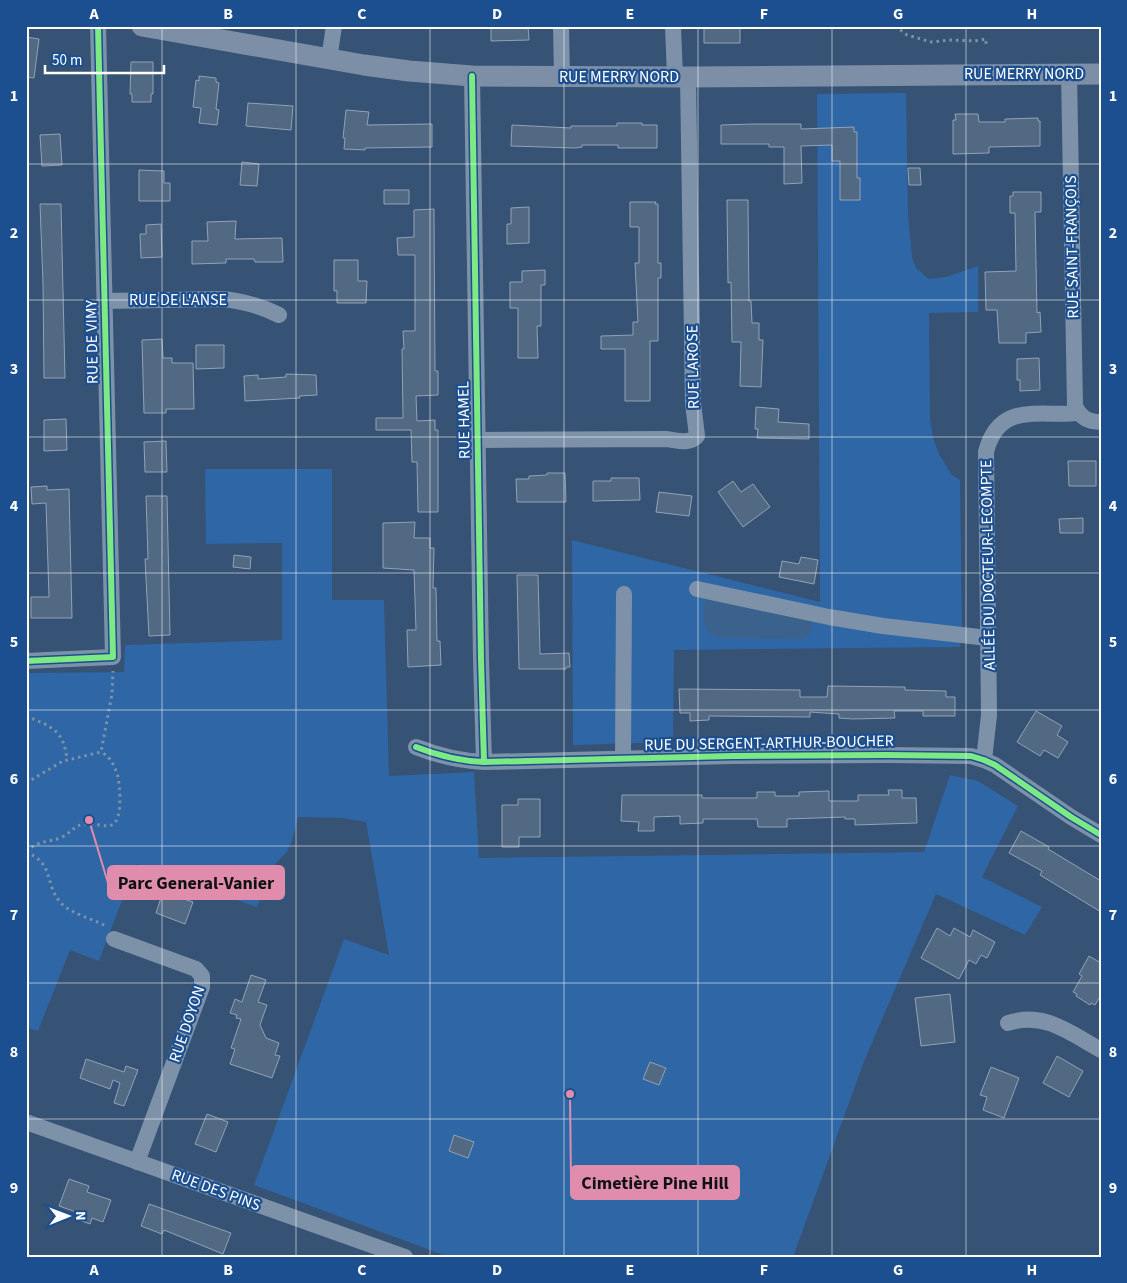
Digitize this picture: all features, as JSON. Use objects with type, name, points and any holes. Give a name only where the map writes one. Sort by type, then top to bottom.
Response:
[{"type":"main road","name":"RUE MERRY NORD","points":[[142,26],[329,59],[409,71],[472,76],[562,78],[1101,74]]},
{"type":"street","name":"RUE DE VIMY","points":[[98,26],[113,658]]},
{"type":"street","points":[[329,59],[334,26]]},
{"type":"street","points":[[561,26],[562,78]]},
{"type":"street","points":[[672,26],[681,77]]},
{"type":"street","name":"RUE SAINT-FRANÇOIS","points":[[1068,73],[1075,406],[1081,416]]},
{"type":"street","name":"RUE HAMEL","points":[[472,76],[484,762]]},
{"type":"street","name":"RUE LAROSE","points":[[478,440],[666,439],[684,442],[691,441],[697,436],[693,414],[681,77]]},
{"type":"street","name":"RUE DE L'ANSE","points":[[104,301],[222,299],[256,304],[280,315]]},
{"type":"street","name":"ALLÉE DU DOCTEUR-LECOMPTE","points":[[984,760],[989,715],[986,452],[989,441],[995,430],[1006,420],[1019,414],[1081,416],[1089,422],[1101,422]]},
{"type":"street","points":[[697,588],[829,617],[883,626],[988,638]]},
{"type":"street","points":[[623,758],[624,594]]},
{"type":"street","points":[[26,661],[113,658]]},
{"type":"street","name":"RUE DU SERGENT-ARTHUR-BOUCHER","points":[[416,747],[447,758],[484,762],[623,758],[959,756],[984,760],[994,765],[1101,835]]},
{"type":"street","name":"RUE DOYON","points":[[114,939],[196,969],[202,976],[202,987],[137,1162]]},
{"type":"street","points":[[1008,1022],[1027,1018],[1046,1021],[1101,1050]]},
{"type":"street","name":"RUE DES PINS","points":[[26,1122],[396,1255]]},
{"type":"path","points":[[895,26],[907,35],[931,42],[986,39],[986,46]]},
{"type":"path","points":[[101,752],[112,694],[113,658]]},
{"type":"path","points":[[26,716],[57,731],[64,743],[68,759]]},
{"type":"path","points":[[26,783],[68,759],[101,752]]},
{"type":"path","points":[[101,752],[110,760],[118,778],[120,804],[116,822],[113,825],[107,826],[90,823],[76,826],[65,835],[35,845],[27,852],[43,862],[60,902],[68,908],[106,926],[111,931],[114,939]]},
{"type":"shaded area","points":[[906,93],[908,213],[912,257],[916,268],[929,279],[946,277],[978,266],[978,312],[929,313],[930,418],[933,438],[939,454],[952,475],[960,480],[962,629],[960,647],[674,650],[673,742],[573,745],[572,540],[820,602],[817,94]]},
{"type":"shaded area","points":[[205,469],[332,469],[332,600],[384,600],[389,776],[474,772],[479,858],[924,852],[950,775],[978,781],[1018,806],[982,877],[1042,907],[1025,935],[936,894],[865,1059],[793,1257],[449,1257],[254,1185],[344,939],[389,955],[366,822],[343,818],[298,817],[292,841],[286,853],[275,864],[257,907],[136,864],[99,961],[70,950],[38,1031],[26,1027],[26,673],[124,672],[125,645],[282,640],[282,543],[206,544]]},
{"type":"shaded area","points":[[712,596],[812,622],[812,629],[804,639],[720,638],[709,633],[704,620],[705,602]]},
{"type":"building","points":[[491,26],[528,26],[529,40],[491,41]]},
{"type":"building","points":[[704,26],[740,26],[740,43],[704,43]]},
{"type":"building","points":[[26,37],[39,39],[34,78],[26,77]]},
{"type":"building","points":[[131,62],[153,62],[153,94],[151,94],[151,102],[132,102],[132,94],[130,94]]},
{"type":"building","points":[[199,76],[216,78],[216,82],[219,83],[216,109],[219,110],[217,125],[199,123],[201,108],[193,107],[196,80],[199,81]]},
{"type":"building","points":[[248,103],[293,106],[291,130],[246,126]]},
{"type":"building","points":[[346,110],[369,112],[367,125],[432,124],[432,147],[344,149],[345,138],[343,138]]},
{"type":"building","points":[[955,114],[978,114],[979,122],[1005,122],[1005,119],[1038,118],[1038,121],[1040,121],[1040,146],[989,147],[989,153],[953,154],[953,120],[956,120]]},
{"type":"building","points":[[617,123],[657,125],[657,148],[618,148],[618,145],[582,145],[582,147],[575,148],[511,146],[512,125],[571,128],[571,126],[617,126]]},
{"type":"building","points":[[801,124],[801,129],[854,127],[854,132],[857,132],[857,178],[860,178],[860,200],[840,200],[840,161],[832,161],[832,145],[801,146],[802,183],[784,184],[784,147],[769,147],[769,144],[721,144],[721,125]]},
{"type":"building","points":[[60,134],[62,165],[42,166],[40,135]]},
{"type":"building","points":[[242,162],[259,164],[257,186],[240,185]]},
{"type":"building","points":[[908,168],[920,168],[921,185],[909,185]]},
{"type":"building","points":[[139,170],[164,171],[164,183],[170,183],[170,201],[139,201]]},
{"type":"building","points":[[384,190],[409,190],[409,204],[384,204]]},
{"type":"building","points":[[1013,192],[1041,192],[1041,212],[1035,212],[1037,313],[1040,312],[1041,332],[1026,333],[1026,343],[999,343],[997,310],[986,310],[985,272],[1016,271],[1015,213],[1010,213],[1010,196],[1013,196]]},
{"type":"building","points":[[727,200],[748,200],[749,301],[751,301],[752,323],[759,323],[759,340],[763,340],[761,387],[740,386],[741,342],[732,342],[731,282],[728,283]]},
{"type":"building","points":[[630,202],[656,202],[655,204],[658,204],[658,263],[661,263],[661,278],[658,278],[658,341],[650,341],[650,401],[625,401],[625,349],[601,349],[601,336],[633,335],[633,322],[638,322],[635,263],[639,263],[639,227],[630,227]]},
{"type":"building","points":[[40,204],[61,204],[65,378],[44,378]]},
{"type":"building","points":[[529,207],[529,243],[507,244],[507,224],[511,224],[511,208]]},
{"type":"building","points":[[434,209],[435,371],[438,371],[438,395],[416,396],[417,421],[435,420],[435,430],[438,430],[438,512],[418,512],[417,462],[412,462],[411,430],[376,430],[376,418],[403,418],[403,331],[415,331],[415,255],[398,255],[397,238],[414,237],[414,210]]},
{"type":"building","points":[[236,221],[235,239],[282,238],[283,262],[226,259],[226,263],[192,264],[192,241],[208,241],[207,222]]},
{"type":"building","points":[[161,224],[162,257],[141,258],[140,234],[146,234],[146,225]]},
{"type":"building","points":[[334,260],[358,260],[358,281],[367,281],[366,303],[337,303],[337,291],[334,291]]},
{"type":"building","points":[[545,270],[545,285],[541,285],[541,326],[537,326],[538,358],[518,358],[518,308],[510,308],[510,282],[522,282],[522,271]]},
{"type":"building","points":[[162,339],[163,358],[172,358],[172,363],[193,363],[194,409],[166,409],[166,413],[144,413],[142,340]]},
{"type":"building","points":[[196,345],[224,345],[224,368],[196,369]]},
{"type":"building","points":[[1039,358],[1040,390],[1020,391],[1020,380],[1017,380],[1017,359]]},
{"type":"building","points":[[286,374],[316,375],[317,395],[299,396],[300,398],[245,401],[244,376],[258,375],[258,379],[286,377]]},
{"type":"building","points":[[756,407],[779,409],[778,422],[809,424],[809,439],[757,438],[758,429],[755,429]]},
{"type":"building","points":[[66,419],[67,450],[44,451],[44,420]]},
{"type":"building","points":[[166,441],[167,472],[145,472],[144,442]]},
{"type":"building","points":[[1068,461],[1096,461],[1096,486],[1069,486]]},
{"type":"building","points":[[547,473],[565,473],[566,502],[517,502],[516,479],[529,479],[529,476],[547,475]]},
{"type":"building","points":[[611,478],[639,478],[640,500],[593,501],[593,481],[611,481]]},
{"type":"building","points":[[733,481],[741,492],[753,484],[770,507],[743,527],[718,492]]},
{"type":"building","points":[[47,486],[47,490],[69,489],[72,618],[31,618],[31,597],[49,597],[46,503],[32,504],[31,487]]},
{"type":"building","points":[[659,492],[692,496],[689,516],[656,512]]},
{"type":"building","points":[[146,496],[167,496],[170,635],[149,636],[145,559],[148,559]]},
{"type":"building","points":[[1083,518],[1083,533],[1060,533],[1059,519]]},
{"type":"building","points":[[415,522],[414,538],[430,538],[430,548],[434,548],[433,588],[436,588],[437,641],[440,641],[441,665],[408,667],[407,630],[416,630],[414,570],[383,568],[383,523]]},
{"type":"building","points":[[234,555],[251,557],[250,569],[233,567]]},
{"type":"building","points":[[801,557],[818,560],[814,584],[779,577],[782,561],[799,564]]},
{"type":"building","points":[[517,575],[538,575],[540,654],[569,653],[570,667],[566,667],[566,669],[519,669]]},
{"type":"building","points":[[828,686],[905,687],[905,690],[946,691],[946,697],[955,697],[955,716],[923,716],[923,711],[894,711],[895,718],[853,719],[839,718],[839,714],[810,712],[810,717],[709,716],[709,720],[690,721],[690,713],[680,713],[679,689],[800,690],[800,697],[827,697]]},
{"type":"building","points":[[1036,711],[1062,726],[1057,735],[1068,742],[1058,758],[1044,750],[1040,756],[1017,742]]},
{"type":"building","points":[[888,790],[902,790],[902,798],[916,798],[917,823],[855,825],[855,819],[845,819],[845,817],[787,819],[787,827],[758,827],[757,819],[703,819],[703,823],[680,824],[680,816],[654,817],[654,831],[638,831],[639,822],[621,821],[622,795],[702,795],[702,798],[757,798],[757,792],[775,792],[775,796],[799,796],[799,792],[829,791],[829,801],[858,801],[858,795],[889,795]]},
{"type":"building","points":[[518,799],[540,799],[540,837],[519,837],[519,847],[502,847],[502,805],[518,805]]},
{"type":"building","points":[[1021,831],[1101,881],[1101,912],[1040,875],[1042,871],[1009,853]]},
{"type":"building","points":[[163,892],[193,902],[185,924],[156,913]]},
{"type":"building","points":[[937,928],[950,936],[954,928],[970,937],[973,930],[995,942],[987,958],[981,955],[976,964],[969,960],[959,979],[921,958]]},
{"type":"building","points":[[1089,956],[1101,963],[1101,995],[1095,1005],[1091,1003],[1090,1005],[1073,992],[1082,976],[1079,974]]},
{"type":"building","points":[[251,975],[266,980],[258,1002],[267,1005],[260,1025],[266,1038],[279,1043],[275,1055],[280,1056],[272,1078],[230,1064],[235,1049],[231,1048],[241,1019],[236,1018],[237,1015],[230,1013],[235,999],[242,1002]]},
{"type":"building","points":[[950,994],[955,1042],[921,1046],[915,998]]},
{"type":"building","points":[[1057,1056],[1083,1071],[1069,1097],[1043,1083]]},
{"type":"building","points":[[86,1059],[124,1072],[126,1066],[138,1070],[124,1106],[114,1103],[120,1083],[113,1080],[110,1089],[80,1078]]},
{"type":"building","points":[[650,1062],[666,1068],[659,1085],[643,1079]]},
{"type":"building","points":[[991,1067],[1019,1078],[1004,1118],[983,1110],[987,1097],[980,1095]]},
{"type":"building","points":[[207,1114],[228,1122],[216,1152],[195,1144]]},
{"type":"building","points":[[454,1135],[474,1142],[468,1158],[449,1151]]},
{"type":"building","points":[[69,1179],[89,1186],[87,1192],[111,1200],[103,1222],[92,1218],[90,1224],[74,1218],[76,1212],[59,1206]]},
{"type":"building","points":[[149,1204],[231,1233],[223,1254],[164,1230],[162,1234],[141,1226]]},
{"type":"cycle path","points":[[26,661],[113,657],[98,26]]},
{"type":"cycle path","points":[[472,76],[484,762]]},
{"type":"cycle path","points":[[416,747],[450,758],[484,762],[733,756],[971,756],[995,765],[1071,817],[1101,835]]},
{"type":"place","name":"Parc General-Vanier","points":[[89,820]]},
{"type":"place","name":"Cimetière Pine Hill","points":[[570,1094]]}]
